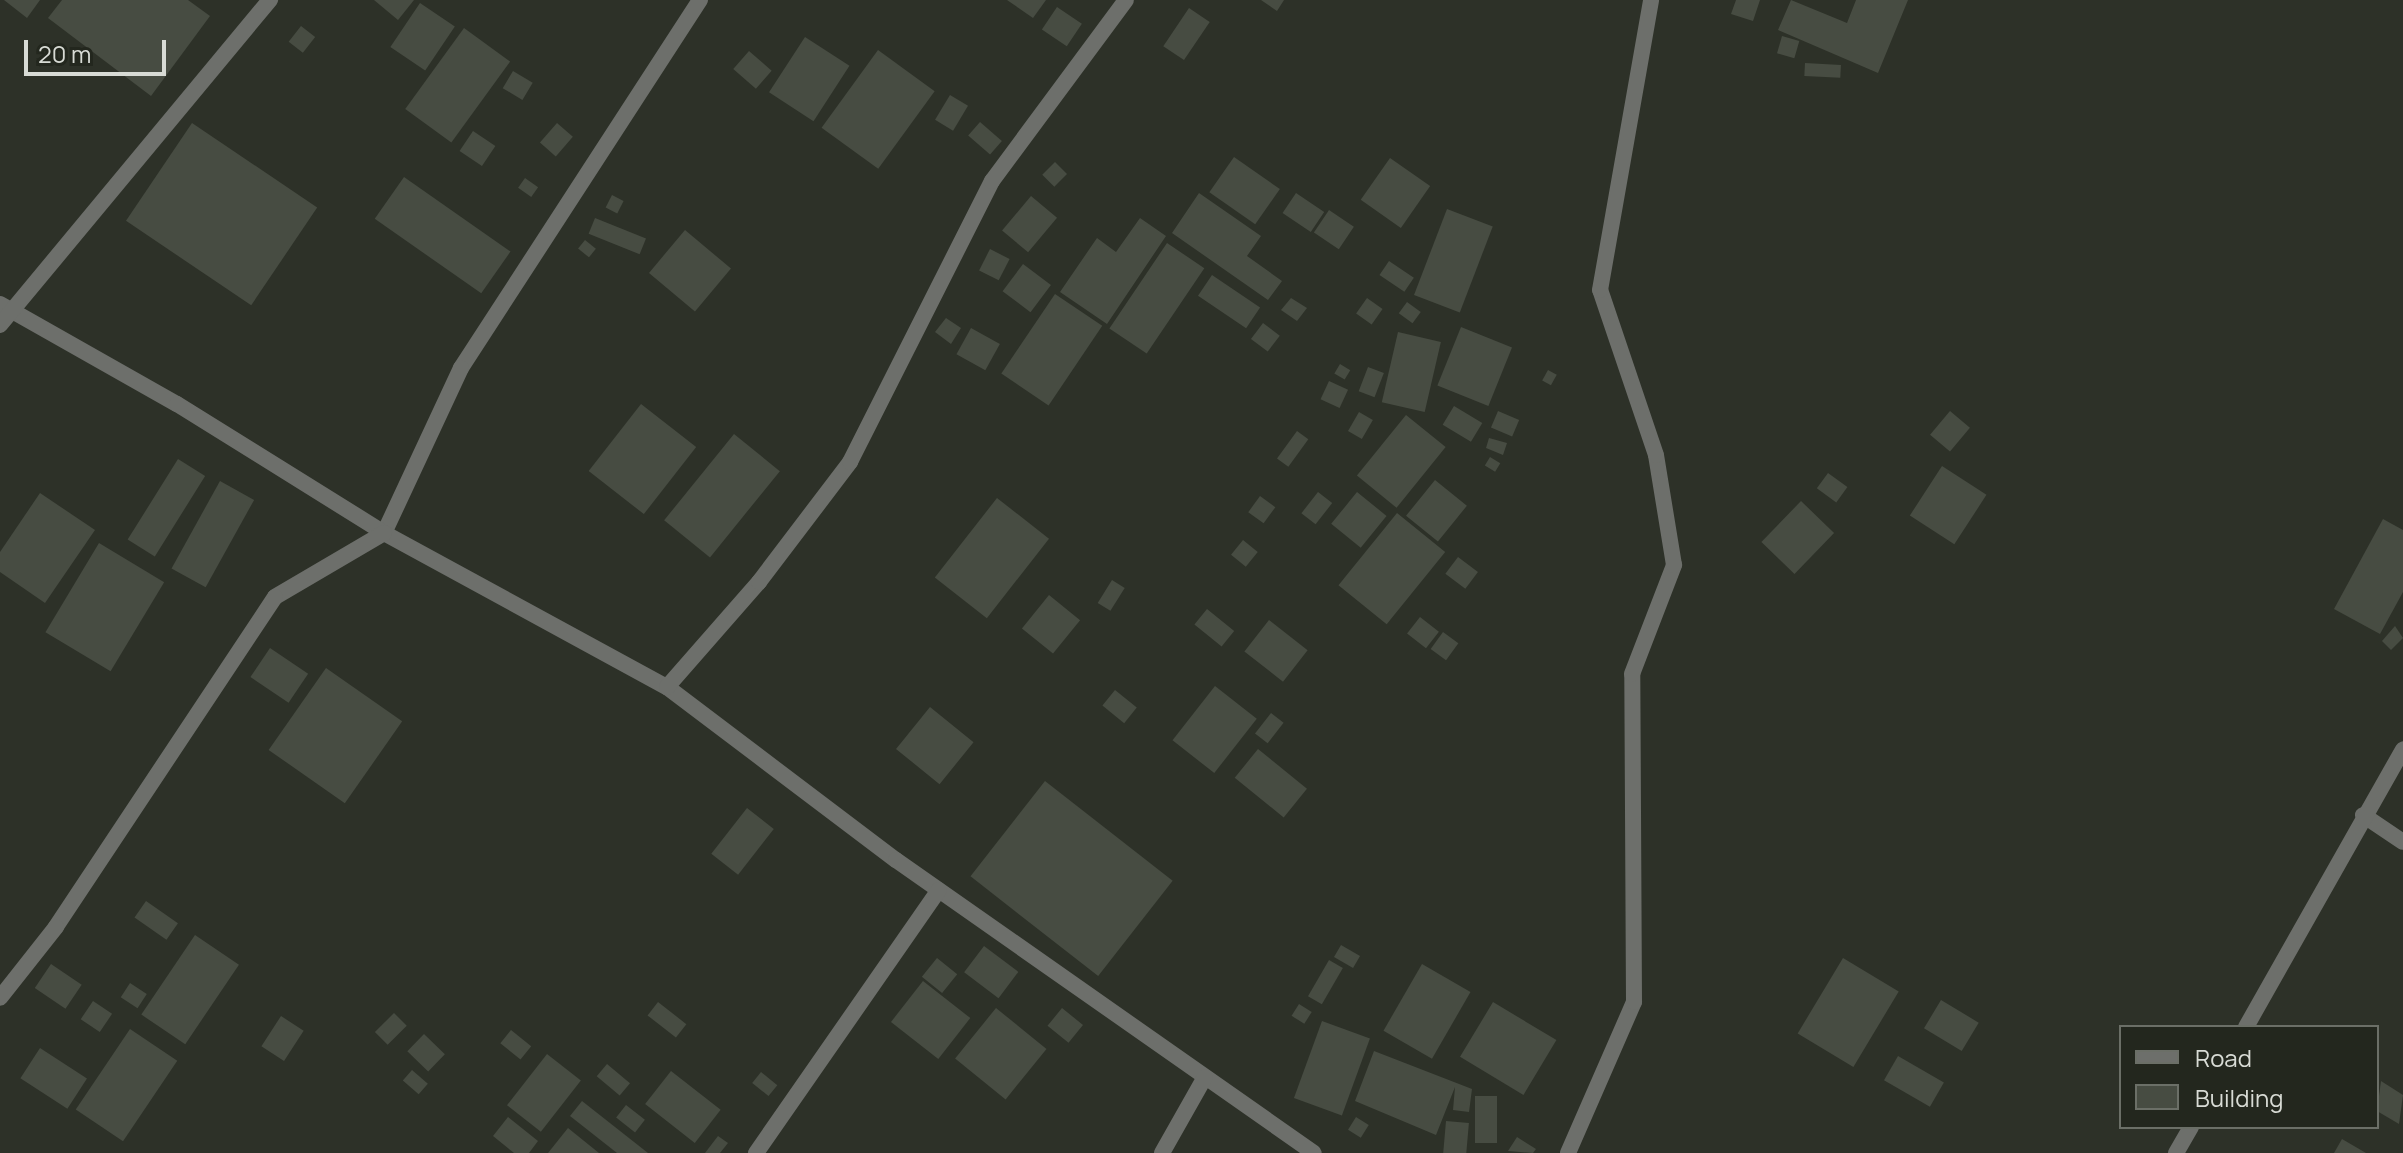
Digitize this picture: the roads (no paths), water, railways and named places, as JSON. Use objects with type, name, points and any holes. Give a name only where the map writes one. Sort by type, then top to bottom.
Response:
[{"type":"street","points":[[270,0],[3,313],[177,404],[384,533],[667,687],[939,890],[1314,1153]]},
{"type":"street","points":[[0,998],[56,927],[275,597],[384,533],[461,368],[700,0]]},
{"type":"street","points":[[667,687],[759,582],[850,462],[992,181],[1126,0]]},
{"type":"street","points":[[1568,1153],[1634,1002],[1632,674],[1674,565],[1656,455],[1600,290],[1651,0]]},
{"type":"street","points":[[2247,1025],[2403,749]]},
{"type":"street","points":[[2363,815],[2403,842]]},
{"type":"street","points":[[756,1153],[939,890]]},
{"type":"street","points":[[1162,1153],[1205,1077]]},
{"type":"street","points":[[2176,1153],[2190,1129]]}]
